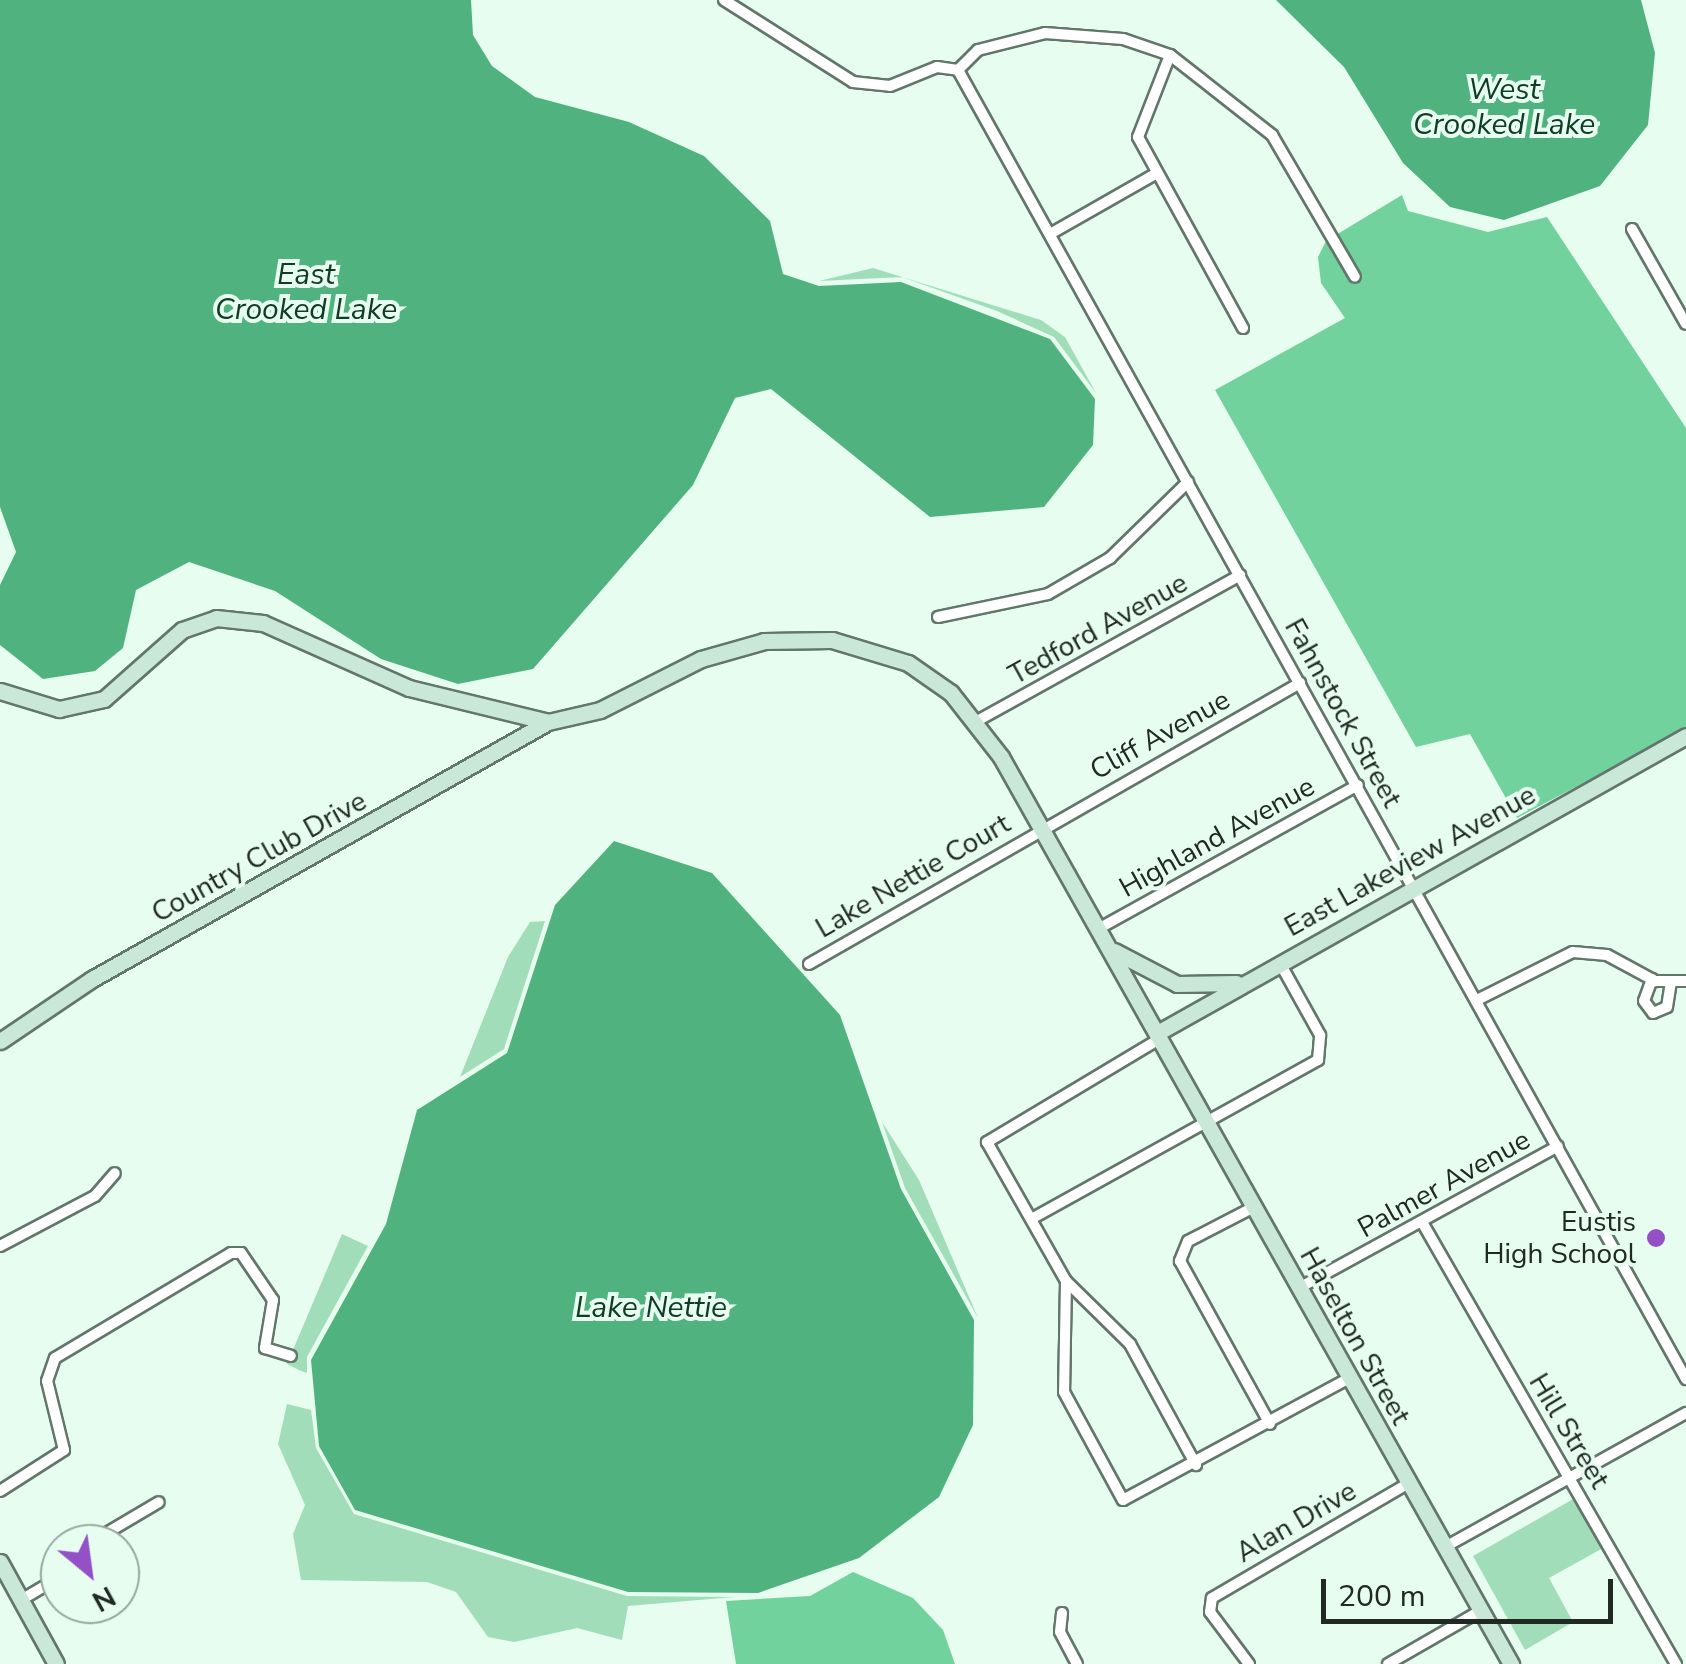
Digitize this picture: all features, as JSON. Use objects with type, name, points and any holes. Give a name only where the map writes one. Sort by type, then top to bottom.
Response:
[{"type":"street","points":[[724,0],[820,67],[868,86],[936,67],[958,70],[988,45],[1061,32],[1170,55],[1265,127],[1355,277]]},
{"type":"street","points":[[1170,55],[1138,131],[1243,328]]},
{"type":"street","name":"Fahnstock Street","points":[[958,70],[1686,1379]]},
{"type":"street","points":[[1050,234],[1157,173]]},
{"type":"street","points":[[1632,229],[1686,324]]},
{"type":"street","points":[[938,617],[1048,594],[1110,558],[1188,482]]},
{"type":"street","name":"Tedford Avenue","points":[[977,722],[1240,575]]},
{"type":"street","points":[[0,691],[59,709],[104,700],[182,630],[239,618],[388,682],[548,722]]},
{"type":"street","name":"Haselton Street","points":[[548,722],[600,710],[734,647],[800,638],[908,663],[977,722],[1160,1034],[1205,1122],[1510,1664]]},
{"type":"street","name":"Cliff Avenue","points":[[1041,828],[1300,682]]},
{"type":"street","name":"Country Club Drive","points":[[0,1042],[92,980],[548,722]]},
{"type":"street","name":"East Lakeview Avenue","points":[[1033,1218],[988,1142],[1245,981],[1686,736]]},
{"type":"street","name":"Highland Avenue","points":[[1098,928],[1358,785]]},
{"type":"street","name":"Lake Nettie Court","points":[[809,964],[1041,828]]},
{"type":"street","points":[[1109,948],[1176,984],[1245,981]]},
{"type":"street","points":[[1477,1000],[1572,952],[1607,955],[1652,979],[1686,981]]},
{"type":"street","points":[[1196,1465],[1130,1344],[1066,1280],[1033,1218],[1322,1053],[1280,962]]},
{"type":"street","points":[[1652,979],[1644,1001],[1653,1013],[1667,1007],[1671,983]]},
{"type":"street","name":"Palmer Avenue","points":[[1299,1288],[1558,1146]]},
{"type":"street","points":[[0,1246],[95,1196],[115,1173]]},
{"type":"street","points":[[1254,1206],[1188,1241],[1180,1260],[1270,1424]]},
{"type":"street","name":"Hill Street","points":[[1422,1222],[1676,1664]]},
{"type":"street","points":[[0,1491],[64,1450],[48,1380],[56,1358],[231,1253],[242,1253],[273,1300],[265,1348],[291,1356]]},
{"type":"street","points":[[1066,1280],[1064,1392],[1121,1498],[1196,1465],[1350,1378]]},
{"type":"street","points":[[1444,1547],[1686,1413]]},
{"type":"street","name":"Alan Drive","points":[[1248,1664],[1210,1604],[1408,1483]]},
{"type":"street","points":[[122,1524],[159,1502]]},
{"type":"street","points":[[1,1567],[56,1664]]},
{"type":"street","points":[[21,1600],[40,1589]]},
{"type":"street","points":[[1388,1664],[1480,1611]]},
{"type":"street","points":[[1062,1613],[1077,1664]]},
{"type":"shaded area","points":[[1402,195],[1408,211],[1488,232],[1547,217],[1686,428],[1686,729],[1517,818],[1470,734],[1416,747],[1215,390],[1345,318],[1321,283],[1318,257],[1326,241]]},
{"type":"shaded area","points":[[873,268],[1041,320],[1065,337],[1096,393],[1054,337],[997,311],[902,277],[819,281]]},
{"type":"shaded area","points":[[545,921],[504,1049],[460,1077],[508,957],[530,922]]},
{"type":"shaded area","points":[[882,1122],[919,1180],[978,1318],[905,1188]]},
{"type":"shaded area","points":[[342,1234],[368,1246],[307,1357],[307,1373],[287,1364]]},
{"type":"shaded area","points":[[287,1404],[311,1410],[316,1448],[354,1514],[627,1596],[734,1597],[628,1606],[622,1640],[577,1628],[514,1642],[488,1637],[456,1592],[427,1582],[301,1580],[293,1534],[305,1505],[278,1444]]},
{"type":"shaded area","points":[[1575,1498],[1603,1548],[1549,1578],[1573,1622],[1525,1650],[1473,1556]]},
{"type":"shaded area","points":[[853,1572],[913,1598],[943,1630],[955,1664],[736,1664],[726,1601],[810,1596]]},
{"type":"water","name":"East Crooked Lake","points":[[0,0],[471,0],[473,35],[492,66],[535,97],[629,122],[704,156],[770,221],[783,274],[819,286],[901,282],[1050,339],[1095,399],[1093,445],[1044,507],[930,517],[771,389],[735,398],[693,485],[533,669],[458,684],[381,659],[275,591],[189,562],[136,590],[123,648],[95,671],[43,679],[0,645],[0,585],[16,552],[0,507]]},
{"type":"water","name":"West Crooked Lake","points":[[1276,0],[1641,0],[1655,53],[1648,125],[1600,186],[1504,220],[1450,207],[1403,163],[1344,67]]},
{"type":"water","name":"Lake Nettie","points":[[614,841],[712,873],[840,1015],[901,1189],[974,1320],[973,1425],[939,1497],[859,1558],[758,1593],[628,1592],[355,1510],[319,1446],[311,1360],[386,1224],[417,1110],[507,1053],[555,905]]},
{"type":"place","name":"Eustis High School","points":[[1656,1238]]}]
